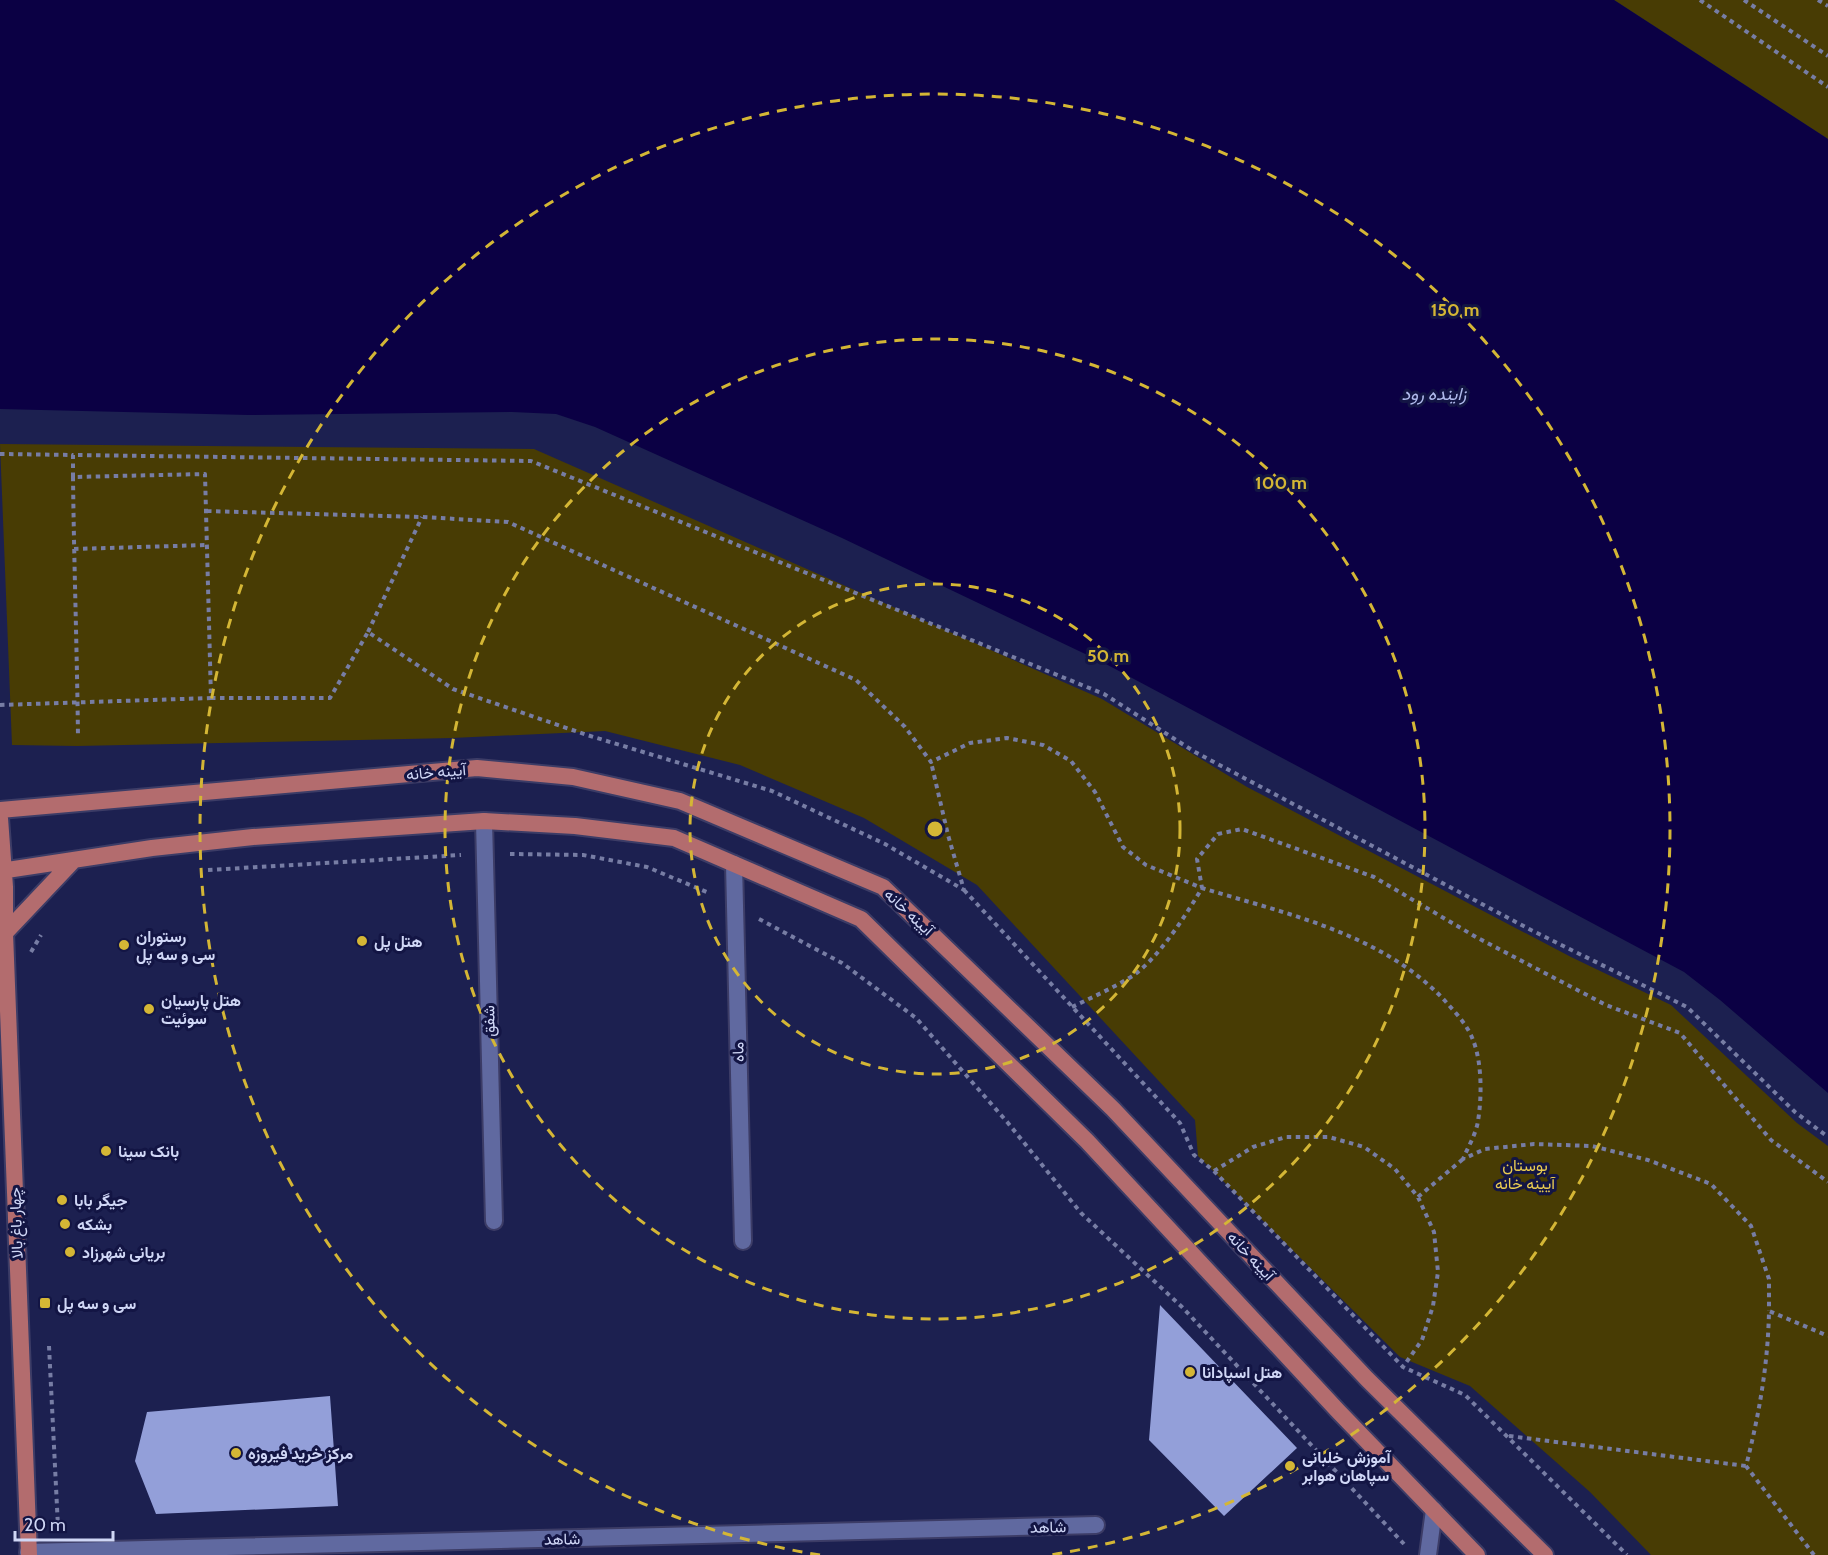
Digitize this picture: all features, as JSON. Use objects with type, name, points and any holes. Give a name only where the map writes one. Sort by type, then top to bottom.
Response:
[{"type":"main road","name":"آیینه خانه","points":[[0,810],[477,768],[573,777],[680,801],[883,887],[1113,1109],[1367,1379],[1545,1555]]},
{"type":"main road","name":"چهار باغ بالا","points":[[0,818],[29,1554]]},
{"type":"main road","points":[[2,871],[152,848],[253,837],[484,821],[575,826],[674,838],[861,919],[1087,1141],[1338,1411],[1478,1555]]},
{"type":"main road","points":[[5,933],[74,860]]},
{"type":"street","name":"شفق","points":[[484,821],[494,1221]]},
{"type":"street","name":"ماه","points":[[734,864],[743,1240]]},
{"type":"street","points":[[1428,1555],[1434,1510]]},
{"type":"street","name":"شاهد","points":[[29,1554],[1096,1526]]},
{"type":"path","points":[[1700,0],[1828,87]]},
{"type":"path","points":[[1744,0],[1828,56]]},
{"type":"path","points":[[1818,0],[1828,6]]},
{"type":"path","points":[[0,454],[531,461],[1104,694],[1195,752],[1531,930],[1687,1007],[1795,1112],[1828,1137]]},
{"type":"path","points":[[74,455],[78,737]]},
{"type":"path","points":[[73,477],[205,474],[211,698]]},
{"type":"path","points":[[207,511],[422,517],[508,522],[856,680],[905,727],[931,762],[948,836],[964,890]]},
{"type":"path","points":[[0,705],[211,698],[330,698],[368,632],[422,517]]},
{"type":"path","points":[[74,549],[207,545]]},
{"type":"path","points":[[368,632],[453,689],[587,735],[772,791],[885,844],[964,890],[1180,1123],[1194,1155],[1214,1171],[1404,1367],[1465,1395],[1628,1555]]},
{"type":"path","points":[[931,762],[970,743],[1007,738],[1043,745],[1071,761],[1095,792],[1122,847],[1146,865],[1202,888],[1328,926],[1365,943],[1432,987],[1455,1012],[1473,1039],[1480,1077],[1478,1123],[1463,1159]]},
{"type":"path","points":[[1072,1007],[1135,974],[1158,951],[1184,917],[1202,888],[1197,858],[1218,834],[1242,829],[1374,877],[1476,937],[1606,1005],[1680,1033],[1771,1140],[1828,1182]]},
{"type":"path","points":[[202,870],[485,853],[583,855],[647,867],[692,884],[842,963],[916,1018],[1008,1123],[1081,1213],[1182,1307],[1407,1546]]},
{"type":"path","points":[[32,962],[31,951],[42,932]]},
{"type":"path","points":[[1214,1171],[1253,1147],[1286,1137],[1329,1137],[1364,1147],[1395,1169],[1418,1197],[1434,1232],[1438,1272],[1433,1306],[1422,1340],[1404,1367]]},
{"type":"path","points":[[1418,1197],[1463,1159],[1485,1149],[1534,1144],[1592,1146],[1648,1160],[1711,1184],[1751,1226],[1769,1279],[1768,1351],[1758,1419],[1746,1467]]},
{"type":"path","points":[[1769,1311],[1828,1336]]},
{"type":"path","points":[[48,1338],[60,1552]]},
{"type":"path","points":[[1507,1435],[1746,1467],[1814,1555]]},
{"type":"green space","points":[[1614,0],[1828,0],[1828,139]]},
{"type":"green space","name":"بوستان آیینه خانه","points":[[0,444],[534,449],[1102,699],[1247,787],[1571,957],[1671,1005],[1797,1123],[1828,1146],[1828,1555],[1651,1555],[1590,1492],[1470,1386],[1400,1357],[1198,1156],[1195,1120],[977,885],[864,818],[740,765],[605,731],[452,738],[77,746],[12,745]]},
{"type":"water","name":"زاینده رود","points":[[0,0],[1614,0],[1828,139],[1828,1093],[1684,972],[1102,662],[842,538],[595,427],[556,414],[512,412],[248,415],[0,409]]},
{"type":"building","name":"هتل اسپادانا","points":[[1160,1305],[1297,1448],[1224,1516],[1149,1440]]},
{"type":"building","name":"مرکز خرید فیروزه","points":[[330,1396],[338,1506],[156,1514],[135,1461],[147,1412]]},
{"type":"place","name":"هتل پل","points":[[362,941]]},
{"type":"place","name":"رستوران سی و سه پل","points":[[124,945]]},
{"type":"place","name":"هتل پارسیان سوئیت","points":[[149,1009]]},
{"type":"place","name":"بانک سینا","points":[[106,1151]]},
{"type":"place","name":"جیگر بابا","points":[[62,1200]]},
{"type":"place","name":"بشکه","points":[[65,1224]]},
{"type":"place","name":"بریانی شهرزاد","points":[[70,1252]]},
{"type":"place","name":"سی و سه پل","points":[[45,1303]]},
{"type":"place","name":"هتل اسپادانا","points":[[1190,1372]]},
{"type":"place","name":"مرکز خرید فیروزه","points":[[236,1453]]},
{"type":"place","name":"آموزش خلبانی سپاهان هوابر","points":[[1290,1466]]}]
